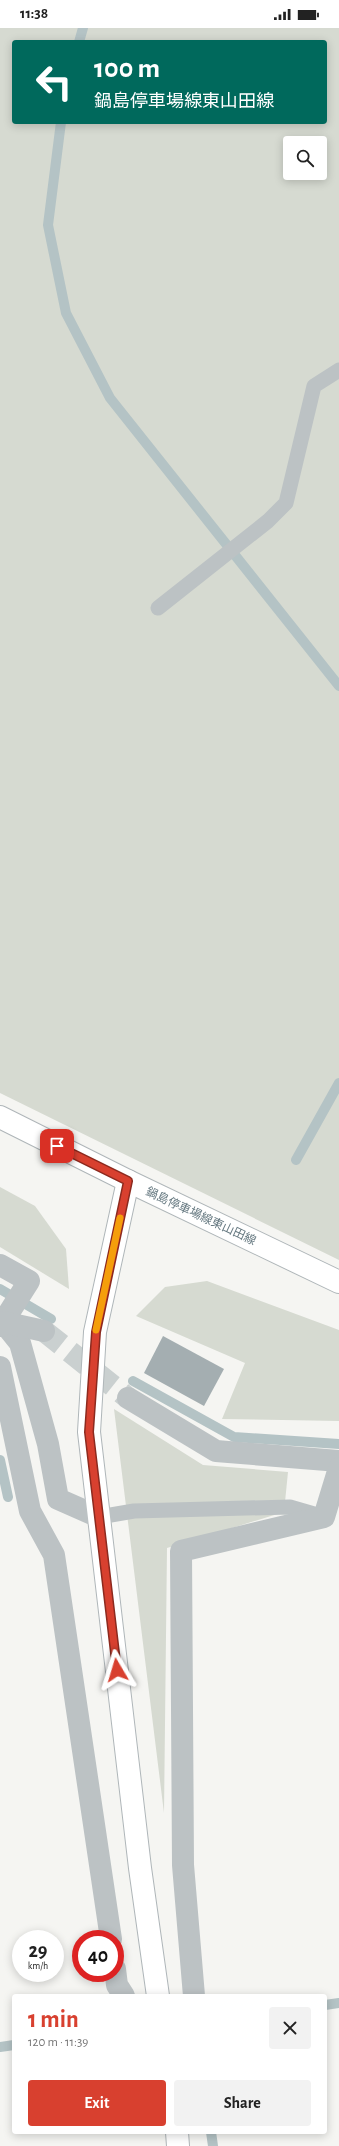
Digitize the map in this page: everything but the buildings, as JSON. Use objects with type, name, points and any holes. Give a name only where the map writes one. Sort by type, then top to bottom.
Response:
[{"type":"street","name":"鍋島停車場線東山田線","points":[[0,1117],[128,1181],[339,1282]]},
{"type":"street","points":[[128,1181],[96,1332],[89,1432],[140,1868],[158,1994]]},
{"type":"street","points":[[0,1265],[29,1281],[4,1322]]},
{"type":"street","points":[[4,1322],[20,1343],[48,1444],[58,1499],[99,1517]]},
{"type":"street","points":[[4,1322],[44,1331]]},
{"type":"street","points":[[0,1368],[30,1511],[54,1555],[110,1930]]},
{"type":"street","points":[[128,1398],[216,1451],[339,1462]]},
{"type":"street","points":[[194,1994],[183,1865],[181,1551],[324,1517],[339,1468]]},
{"type":"street","points":[[117,1982],[123,1994]]},
{"type":"street","points":[[177,2134],[178,2146]]},
{"type":"lane","points":[[158,608],[268,521],[286,503],[314,386],[339,370]]},
{"type":"lane","points":[[99,1517],[134,1511],[290,1507],[324,1517]]},
{"type":"shaded area","points":[[0,28],[339,28],[339,1260],[0,1093]]},
{"type":"shaded area","points":[[0,1187],[35,1206],[66,1249],[69,1289],[0,1247]]},
{"type":"shaded area","points":[[207,1281],[339,1330],[339,1421],[222,1419],[245,1363],[136,1316],[165,1287]]},
{"type":"shaded area","points":[[114,1409],[203,1465],[288,1472],[284,1512],[167,1548],[164,1813]]},
{"type":"waterway","points":[[80,40],[83,28]]},
{"type":"waterway","points":[[61,124],[48,225],[66,313],[110,398],[339,686]]},
{"type":"waterway","points":[[296,1160],[339,1083]]},
{"type":"waterway","points":[[0,1289],[51,1319]]},
{"type":"waterway","points":[[133,1381],[234,1437],[339,1444]]},
{"type":"waterway","points":[[0,1460],[8,1497]]},
{"type":"waterway","points":[[327,2005],[339,2003]]},
{"type":"waterway","points":[[0,2047],[12,2045]]},
{"type":"waterway","points":[[211,2134],[213,2146]]},
{"type":"tunnel","points":[[44,1331],[128,1398]]},
{"type":"slow traffic","points":[[96,1330],[120,1218]]},
{"type":"route","points":[[57,1146],[128,1181],[96,1332],[89,1432],[117,1670]]}]
